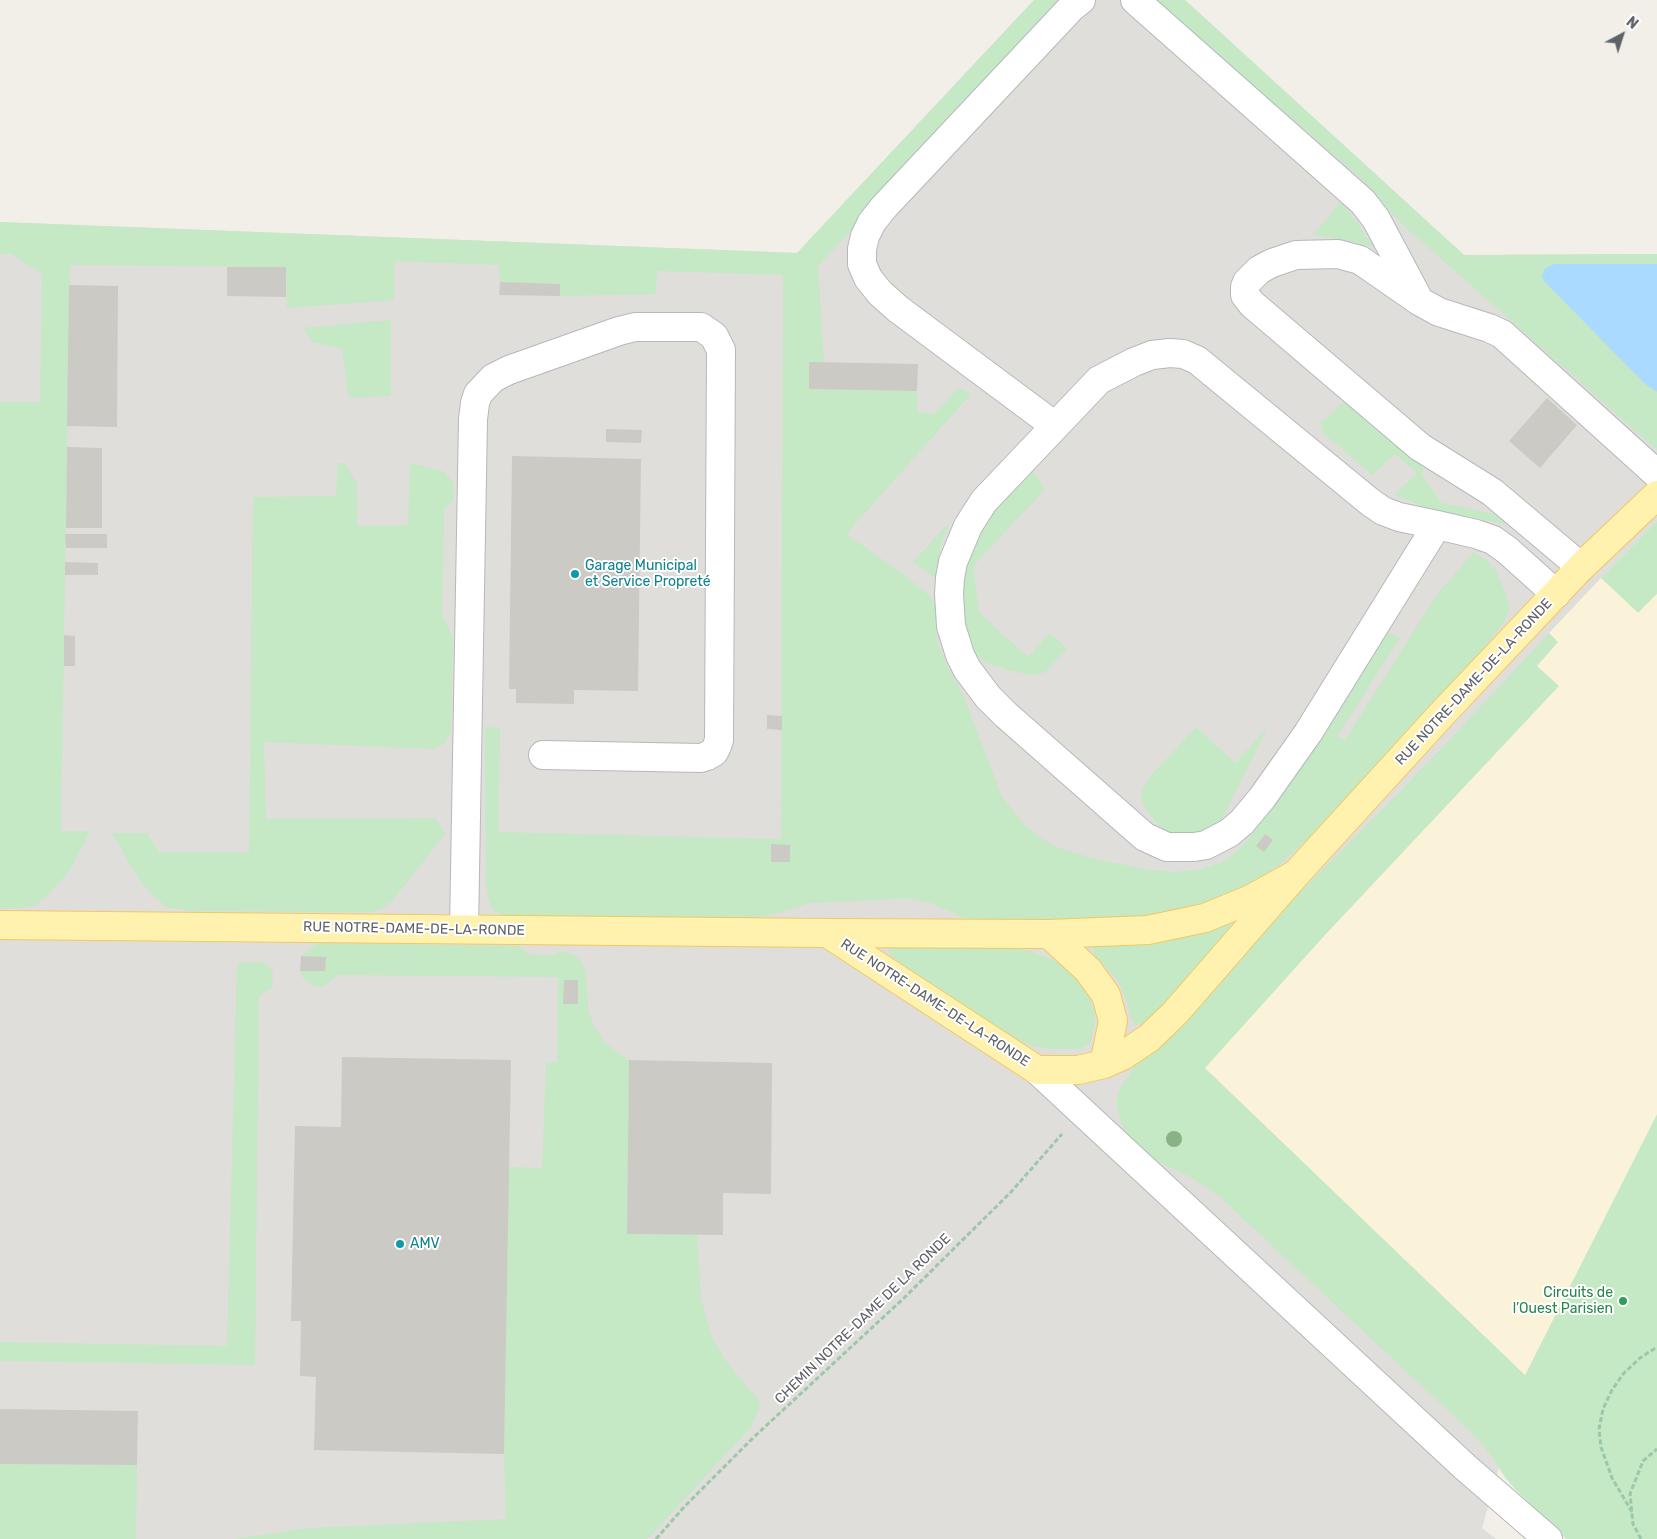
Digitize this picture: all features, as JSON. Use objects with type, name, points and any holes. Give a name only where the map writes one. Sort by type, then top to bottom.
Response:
[{"type":"main road","name":"RUE NOTRE-DAME-DE-LA-RONDE","points":[[827,933],[1038,1070],[1078,1070],[1104,1064],[1122,1056],[1149,1038],[1175,1014],[1296,874],[1441,715],[1581,567],[1657,495]]},
{"type":"main road","name":"RUE NOTRE-DAME-DE-LA-RONDE","points":[[0,925],[1049,934],[1148,930],[1205,918],[1250,899],[1296,874]]},
{"type":"main road","points":[[1049,934],[1088,970],[1106,995],[1113,1021],[1104,1064]]},
{"type":"street","points":[[1055,426],[906,315],[880,293],[868,278],[862,264],[862,250],[865,236],[872,222],[884,207],[1072,7],[1081,0]]},
{"type":"street","points":[[1135,0],[1362,202],[1380,226],[1419,301]]},
{"type":"street","points":[[1581,567],[1492,492],[1420,447],[1252,304],[1247,299],[1244,290],[1247,282],[1252,276],[1272,263],[1296,255],[1338,254],[1354,258],[1439,312],[1502,334],[1657,474]]},
{"type":"street","points":[[464,929],[473,419],[478,394],[493,378],[509,370],[619,330],[635,327],[701,327],[708,330],[719,342],[721,357],[719,730],[717,746],[714,752],[700,758],[543,755]]},
{"type":"street","points":[[1436,525],[1308,733],[1262,798],[1242,822],[1229,833],[1206,845],[1167,847],[1156,843],[1138,832],[988,697],[967,669],[953,633],[949,609],[950,578],[958,549],[968,526],[984,501],[1099,380],[1114,371],[1152,356],[1170,353],[1183,354],[1197,360],[1377,506],[1399,517],[1436,525],[1476,534],[1493,540],[1507,550],[1556,594]]},
{"type":"street","points":[[1038,1070],[1465,1467],[1548,1539]]},
{"type":"path","name":"CHEMIN NOTRE-DAME DE LA RONDE","points":[[656,1539],[685,1506],[755,1436],[904,1298],[1010,1192],[1082,1111]]},
{"type":"path","points":[[1632,1512],[1612,1478],[1601,1446],[1599,1428],[1603,1408],[1624,1372],[1657,1347]]},
{"type":"path","points":[[1641,1539],[1632,1524],[1630,1494],[1644,1461],[1657,1448]]},
{"type":"shaded area","points":[[1034,0],[1185,0],[1464,255],[1657,254],[1657,521],[1601,578],[1638,613],[1657,594],[1657,1114],[1525,1375],[1482,1528],[1496,1539],[0,1539],[0,222],[797,253]]},
{"type":"green space","points":[[1034,0],[1065,0],[818,266],[824,362],[809,362],[809,389],[917,391],[917,412],[934,414],[959,388],[971,394],[846,534],[902,573],[932,598],[935,605],[937,641],[943,658],[963,695],[1002,797],[1025,825],[1039,837],[1057,847],[1092,858],[1144,869],[1175,872],[1201,869],[1222,862],[1236,852],[1249,839],[1385,631],[1400,638],[1337,736],[1345,740],[1438,593],[1474,552],[1488,562],[1496,571],[1507,596],[1509,609],[1506,618],[1482,652],[1313,834],[1280,864],[1252,883],[1221,900],[1143,923],[981,922],[964,918],[931,903],[915,899],[810,903],[753,918],[510,917],[502,915],[495,911],[489,902],[486,885],[485,727],[500,728],[498,832],[781,839],[783,275],[657,271],[656,294],[560,296],[559,284],[500,282],[499,265],[395,261],[394,300],[287,308],[286,267],[70,265],[61,831],[90,831],[70,870],[44,899],[35,905],[23,908],[0,909],[0,402],[40,402],[42,274],[11,254],[0,254],[0,222],[797,253]]},
{"type":"green space","points":[[1155,0],[1185,0],[1464,255],[1657,254],[1657,450],[1402,224],[1358,176]]},
{"type":"green space","points":[[1341,202],[1366,237],[1377,248],[1313,235]]},
{"type":"green space","points":[[391,320],[391,396],[349,398],[342,349],[313,342],[302,328]]},
{"type":"green space","points":[[1346,399],[1424,465],[1422,474],[1441,503],[1503,516],[1510,525],[1430,509],[1394,495],[1417,473],[1395,454],[1372,475],[1321,431],[1324,427],[1318,421],[1325,420]]},
{"type":"green space","points":[[338,463],[344,463],[357,484],[357,526],[408,525],[410,463],[443,471],[453,482],[454,499],[444,509],[442,617],[453,637],[451,732],[445,743],[435,749],[264,742],[266,819],[435,818],[445,834],[392,901],[381,910],[370,912],[192,911],[169,908],[153,896],[139,879],[112,833],[147,833],[159,852],[249,852],[253,497],[336,496]]},
{"type":"green space","points":[[1028,469],[1033,471],[1045,489],[973,566],[979,613],[1028,657],[1050,633],[1067,649],[1044,673],[1032,675],[984,662],[968,644],[961,621],[965,546]]},
{"type":"green space","points":[[1657,521],[1657,594],[1638,613],[1601,578]]},
{"type":"green space","points":[[949,523],[940,548],[937,579],[913,562]]},
{"type":"green space","points":[[1549,633],[1558,641],[1559,686],[1325,935],[1205,1068],[1525,1375],[1657,1114],[1657,1539],[1566,1539],[1515,1489],[1504,1476],[1492,1456],[1471,1432],[1219,1196],[1187,1175],[1149,1156],[1134,1144],[1125,1132],[1117,1109],[1117,1098],[1120,1088],[1135,1066],[1188,1015],[1289,904],[1430,761]]},
{"type":"green space","points":[[1196,727],[1235,763],[1268,727],[1223,817],[1216,825],[1200,834],[1171,834],[1158,825],[1145,809],[1141,797],[1142,790],[1149,778]]},
{"type":"green space","points":[[1227,921],[1233,932],[1155,1014],[1140,1024],[1135,1025],[1132,1022],[1128,1004],[1117,979],[1093,953],[1094,947]]},
{"type":"green space","points":[[905,939],[1028,950],[1054,960],[1076,977],[1084,986],[1089,996],[1095,1015],[1091,1041],[1080,1049],[1054,1049],[1033,1046],[1018,1040],[892,957],[889,946]]},
{"type":"green space","points":[[318,943],[519,946],[529,955],[554,955],[560,951],[570,953],[579,959],[584,966],[588,1010],[594,1026],[604,1041],[629,1060],[627,1234],[697,1235],[701,1299],[712,1337],[725,1360],[757,1398],[760,1406],[751,1427],[647,1539],[235,1539],[308,1528],[506,1519],[504,1454],[509,1167],[542,1168],[546,1063],[557,1062],[558,977],[337,975],[327,984],[319,987],[313,986],[302,977],[300,971],[325,957],[301,956]]},
{"type":"green space","points":[[264,962],[273,971],[272,988],[259,996],[255,1365],[0,1361],[0,1342],[227,1346],[237,963]]},
{"type":"green space","points":[[0,1464],[137,1465],[136,1539],[0,1539]]},
{"type":"sand","points":[[1601,578],[1638,613],[1657,594],[1657,1114],[1525,1375],[1205,1068],[1325,935],[1559,686],[1537,666],[1558,642],[1549,633]]},
{"type":"water","points":[[1555,264],[1657,264],[1657,392],[1644,383],[1544,281],[1542,276],[1545,268]]},
{"type":"building","points":[[227,267],[286,267],[286,297],[227,296]]},
{"type":"building","points":[[500,282],[560,284],[560,296],[499,295]]},
{"type":"building","points":[[69,285],[118,286],[117,427],[67,426]]},
{"type":"building","points":[[809,362],[918,364],[917,391],[809,389]]},
{"type":"building","points":[[1547,398],[1577,425],[1540,468],[1509,441]]},
{"type":"building","points":[[606,429],[642,430],[641,443],[606,442]]},
{"type":"building","points":[[67,447],[102,448],[102,528],[66,528]]},
{"type":"building","name":"Garage Municipal et Service Propreté","points":[[512,456],[641,459],[638,691],[574,690],[574,704],[516,703],[516,689],[509,689]]},
{"type":"building","points":[[65,534],[107,534],[107,548],[66,548]]},
{"type":"building","points":[[65,562],[98,563],[98,575],[65,575]]},
{"type":"building","points":[[64,635],[75,636],[75,666],[64,666]]},
{"type":"building","points":[[767,715],[782,716],[782,730],[767,729]]},
{"type":"building","points":[[1265,834],[1273,840],[1264,852],[1256,846]]},
{"type":"building","points":[[771,844],[790,845],[790,862],[771,862]]},
{"type":"building","points":[[301,956],[326,957],[325,971],[300,971]]},
{"type":"building","points":[[564,980],[578,980],[578,1004],[563,1004]]},
{"type":"building","name":"AMV","points":[[342,1057],[511,1060],[504,1454],[314,1450],[316,1377],[300,1376],[301,1321],[291,1321],[295,1126],[341,1127]]},
{"type":"building","points":[[629,1060],[772,1063],[771,1194],[723,1193],[723,1235],[627,1234]]},
{"type":"building","points":[[0,1409],[138,1411],[137,1465],[0,1464]]},
{"type":"place","name":"Garage Municipal et Service Propreté","points":[[575,574]]},
{"type":"place","name":"AMV","points":[[400,1244]]},
{"type":"place","name":"Circuits de l’Ouest Parisien","points":[[1623,1301]]}]
